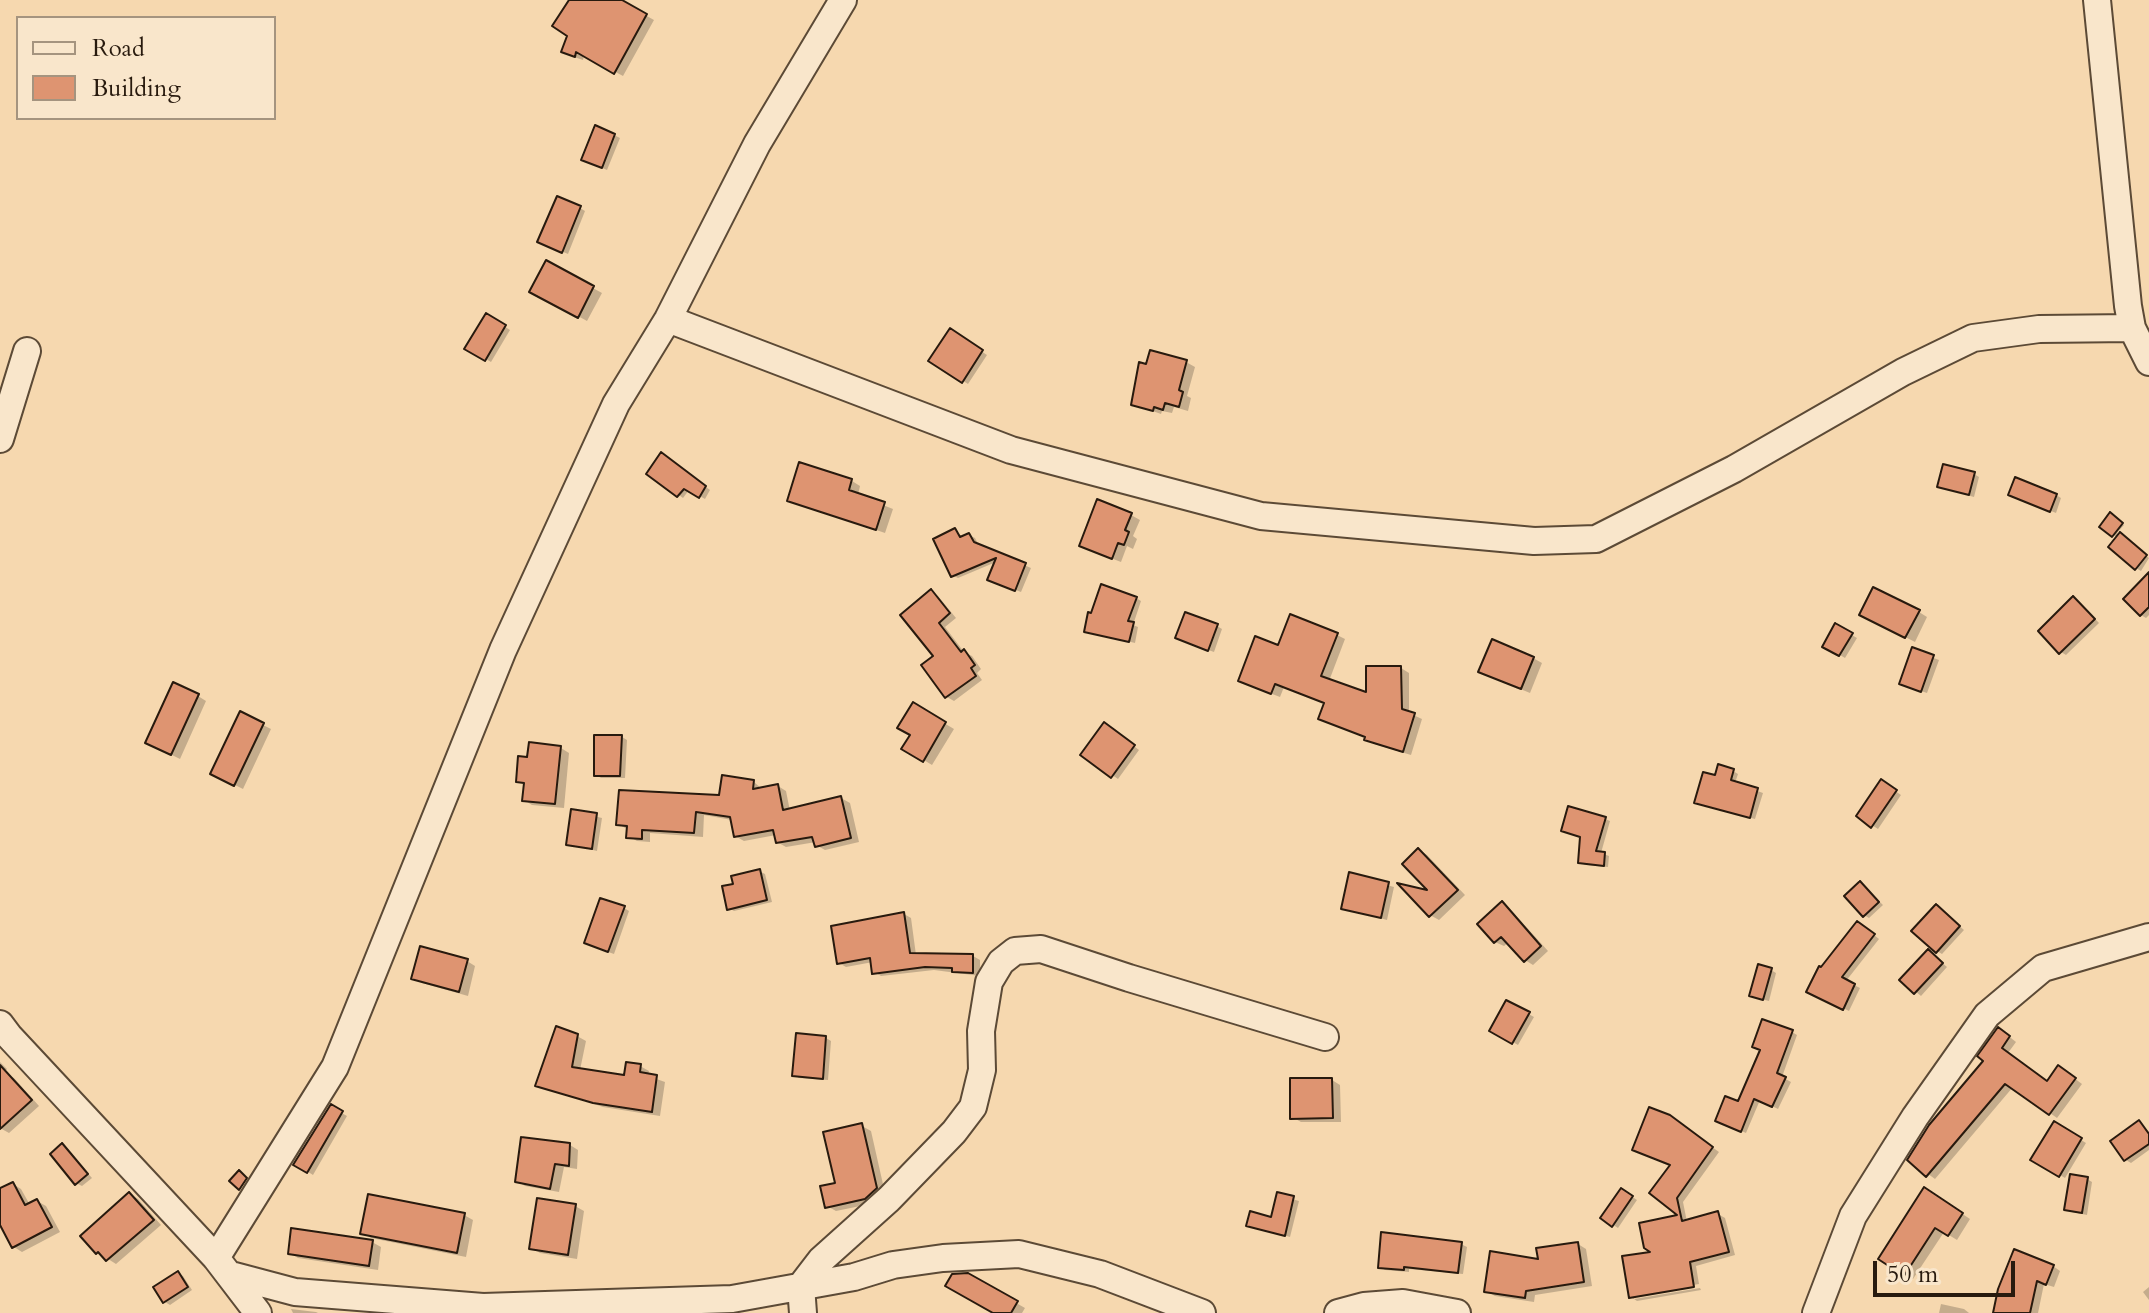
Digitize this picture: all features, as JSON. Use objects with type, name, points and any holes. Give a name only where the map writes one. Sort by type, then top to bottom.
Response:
[{"type":"street","points":[[224,1267],[335,1067],[503,650],[616,404],[668,319],[757,144],[843,0]]},
{"type":"street","points":[[2097,0],[2132,328],[2149,362]]},
{"type":"street","points":[[668,319],[1011,450],[1261,516],[1534,541],[1596,539],[1734,469],[1903,372],[1973,338],[2039,329],[2132,328]]},
{"type":"street","points":[[0,439],[27,351]]},
{"type":"street","points":[[1816,1313],[1853,1216],[1915,1117],[1987,1015],[2043,968],[2149,937]]},
{"type":"street","points":[[803,1313],[801,1286],[821,1260],[889,1199],[954,1132],[973,1107],[982,1070],[981,1031],[989,982],[1001,962],[1015,951],[1041,949],[1325,1037]]},
{"type":"street","points":[[0,1024],[224,1267],[258,1313]]},
{"type":"street","points":[[224,1267],[295,1292],[483,1307],[732,1299],[854,1277],[893,1265],[943,1258],[1019,1254],[1100,1274],[1202,1313]]},
{"type":"street","points":[[1338,1313],[1364,1306],[1403,1303],[1457,1313]]},
{"type":"building","points":[[569,0],[622,0],[647,14],[614,74],[576,52],[575,57],[561,52],[567,36],[552,26]]},
{"type":"building","points":[[595,125],[615,134],[602,168],[581,160]]},
{"type":"building","points":[[557,196],[581,206],[562,253],[537,242]]},
{"type":"building","points":[[546,260],[594,286],[578,318],[529,292]]},
{"type":"building","points":[[486,313],[506,325],[485,361],[464,349]]},
{"type":"building","points":[[950,328],[983,350],[962,383],[928,361]]},
{"type":"building","points":[[1150,350],[1187,360],[1179,390],[1183,392],[1179,407],[1165,403],[1163,410],[1154,407],[1153,411],[1131,405],[1139,362],[1146,364]]},
{"type":"building","points":[[661,452],[706,486],[699,498],[684,489],[677,497],[646,474]]},
{"type":"building","points":[[799,462],[852,479],[849,490],[885,502],[876,530],[787,501]]},
{"type":"building","points":[[1943,464],[1975,472],[1969,495],[1937,487]]},
{"type":"building","points":[[2015,477],[2057,494],[2050,512],[2008,495]]},
{"type":"building","points":[[1097,499],[1132,513],[1125,530],[1129,532],[1124,545],[1118,543],[1112,559],[1079,546]]},
{"type":"building","points":[[2110,512],[2123,523],[2112,537],[2099,527]]},
{"type":"building","points":[[955,528],[960,537],[969,533],[974,542],[1026,563],[1015,591],[987,580],[996,558],[951,577],[933,539]]},
{"type":"building","points":[[2120,532],[2147,555],[2135,570],[2108,547]]},
{"type":"building","points":[[2149,572],[2149,607],[2140,616],[2123,599]]},
{"type":"building","points":[[1101,584],[1137,597],[1128,621],[1134,622],[1129,642],[1084,632],[1088,612],[1091,613]]},
{"type":"building","points":[[1873,587],[1920,610],[1905,638],[1859,615]]},
{"type":"building","points":[[931,589],[950,613],[939,623],[975,665],[971,668],[976,676],[945,698],[921,665],[933,656],[900,615]]},
{"type":"building","points":[[2073,596],[2095,619],[2059,654],[2038,631]]},
{"type":"building","points":[[1185,612],[1218,624],[1208,651],[1175,638]]},
{"type":"building","points":[[1290,614],[1338,633],[1321,676],[1366,692],[1366,666],[1401,666],[1402,709],[1415,713],[1403,752],[1364,740],[1365,737],[1318,719],[1324,703],[1275,684],[1271,694],[1238,681],[1255,636],[1278,645]]},
{"type":"building","points":[[1835,623],[1853,633],[1839,656],[1822,647]]},
{"type":"building","points":[[1492,639],[1534,657],[1521,689],[1478,672]]},
{"type":"building","points":[[1912,647],[1934,655],[1921,692],[1899,684]]},
{"type":"building","points":[[173,682],[199,694],[171,755],[145,743]]},
{"type":"building","points":[[913,702],[946,722],[923,762],[901,749],[910,735],[897,728]]},
{"type":"building","points":[[240,711],[264,723],[234,786],[210,774]]},
{"type":"building","points":[[1104,722],[1135,745],[1111,778],[1080,755]]},
{"type":"building","points":[[594,735],[622,735],[620,776],[594,776]]},
{"type":"building","points":[[529,742],[561,746],[555,804],[522,801],[524,783],[516,782],[518,756],[527,757]]},
{"type":"building","points":[[1718,764],[1734,769],[1731,780],[1758,788],[1750,818],[1694,803],[1703,772],[1715,775]]},
{"type":"building","points":[[722,775],[754,780],[753,789],[778,784],[783,810],[841,796],[851,838],[815,847],[812,837],[776,843],[773,830],[734,837],[730,817],[696,812],[694,833],[642,830],[642,839],[626,838],[627,826],[616,825],[619,790],[719,795]]},
{"type":"building","points":[[1881,779],[1897,790],[1871,828],[1856,816]]},
{"type":"building","points":[[1568,806],[1606,817],[1596,851],[1605,852],[1604,866],[1578,863],[1580,837],[1561,831]]},
{"type":"building","points":[[571,809],[597,813],[592,849],[566,845]]},
{"type":"building","points":[[1418,848],[1458,890],[1429,917],[1397,883],[1427,890],[1402,864]]},
{"type":"building","points":[[760,869],[767,900],[727,910],[722,886],[733,884],[731,876]]},
{"type":"building","points":[[1349,872],[1389,882],[1381,918],[1341,909]]},
{"type":"building","points":[[1860,881],[1879,902],[1863,917],[1844,896]]},
{"type":"building","points":[[600,898],[625,906],[608,952],[584,943]]},
{"type":"building","points":[[1502,901],[1541,946],[1524,962],[1501,937],[1494,943],[1477,924]]},
{"type":"building","points":[[1936,904],[1960,926],[1936,953],[1911,931]]},
{"type":"building","points":[[904,912],[910,953],[973,954],[973,973],[925,967],[872,974],[870,958],[837,964],[831,926]]},
{"type":"building","points":[[1857,921],[1875,934],[1842,977],[1855,984],[1843,1010],[1806,992],[1819,966]]},
{"type":"building","points":[[420,946],[468,959],[459,992],[411,979]]},
{"type":"building","points":[[1928,949],[1943,963],[1914,994],[1899,980]]},
{"type":"building","points":[[1758,964],[1772,968],[1763,1000],[1749,996]]},
{"type":"building","points":[[1506,1000],[1530,1012],[1512,1044],[1489,1031]]},
{"type":"building","points":[[1762,1019],[1793,1030],[1777,1073],[1786,1077],[1772,1107],[1754,1099],[1741,1132],[1715,1121],[1725,1096],[1738,1101],[1760,1050],[1752,1047]]},
{"type":"building","points":[[556,1026],[578,1034],[572,1067],[624,1075],[626,1062],[641,1064],[640,1072],[657,1075],[652,1112],[593,1103],[535,1086]]},
{"type":"building","points":[[1998,1027],[2010,1036],[2002,1048],[2047,1081],[2058,1065],[2076,1078],[2049,1115],[2005,1084],[1926,1177],[1907,1160],[1929,1125],[1983,1061],[1977,1056]]},
{"type":"building","points":[[796,1033],[826,1036],[823,1079],[792,1076]]},
{"type":"building","points":[[0,1065],[32,1100],[0,1129]]},
{"type":"building","points":[[1290,1078],[1332,1078],[1333,1118],[1290,1119]]},
{"type":"building","points":[[331,1104],[343,1111],[307,1173],[293,1165]]},
{"type":"building","points":[[1649,1107],[1670,1115],[1713,1147],[1677,1198],[1682,1221],[1718,1211],[1729,1252],[1690,1262],[1694,1287],[1629,1298],[1622,1256],[1650,1252],[1644,1248],[1639,1223],[1677,1215],[1649,1193],[1670,1165],[1632,1150]]},
{"type":"building","points":[[2139,1120],[2149,1134],[2149,1144],[2124,1161],[2110,1141]]},
{"type":"building","points":[[2054,1121],[2082,1138],[2059,1177],[2030,1160]]},
{"type":"building","points":[[862,1123],[877,1188],[865,1199],[825,1208],[820,1186],[835,1183],[823,1132]]},
{"type":"building","points":[[521,1137],[570,1143],[569,1166],[555,1164],[550,1189],[515,1182]]},
{"type":"building","points":[[62,1143],[88,1174],[75,1185],[50,1154]]},
{"type":"building","points":[[239,1170],[247,1178],[239,1190],[229,1181]]},
{"type":"building","points":[[2070,1174],[2088,1177],[2082,1213],[2064,1210]]},
{"type":"building","points":[[13,1182],[25,1205],[37,1199],[52,1227],[12,1248],[0,1225],[0,1188]]},
{"type":"building","points":[[1924,1187],[1963,1213],[1948,1236],[1935,1228],[1904,1276],[1878,1259]]},
{"type":"building","points":[[1621,1188],[1633,1196],[1612,1227],[1600,1218]]},
{"type":"building","points":[[129,1192],[154,1220],[106,1261],[80,1236]]},
{"type":"building","points":[[1277,1192],[1294,1196],[1285,1236],[1246,1226],[1250,1211],[1271,1217]]},
{"type":"building","points":[[368,1194],[465,1213],[457,1253],[360,1234]]},
{"type":"building","points":[[537,1198],[576,1204],[568,1255],[529,1249]]},
{"type":"building","points":[[291,1228],[373,1240],[369,1266],[288,1254]]},
{"type":"building","points":[[1381,1232],[1462,1242],[1458,1273],[1404,1267],[1404,1270],[1378,1268]]},
{"type":"building","points":[[1578,1242],[1584,1282],[1526,1291],[1525,1298],[1484,1292],[1490,1251],[1538,1259],[1536,1248]]},
{"type":"building","points":[[2014,1249],[2054,1265],[2046,1285],[2037,1281],[2030,1313],[1993,1313],[1998,1289]]},
{"type":"building","points":[[178,1271],[188,1287],[163,1303],[153,1287]]},
{"type":"building","points":[[968,1273],[1018,1301],[1011,1313],[993,1313],[945,1286],[952,1274]]}]
